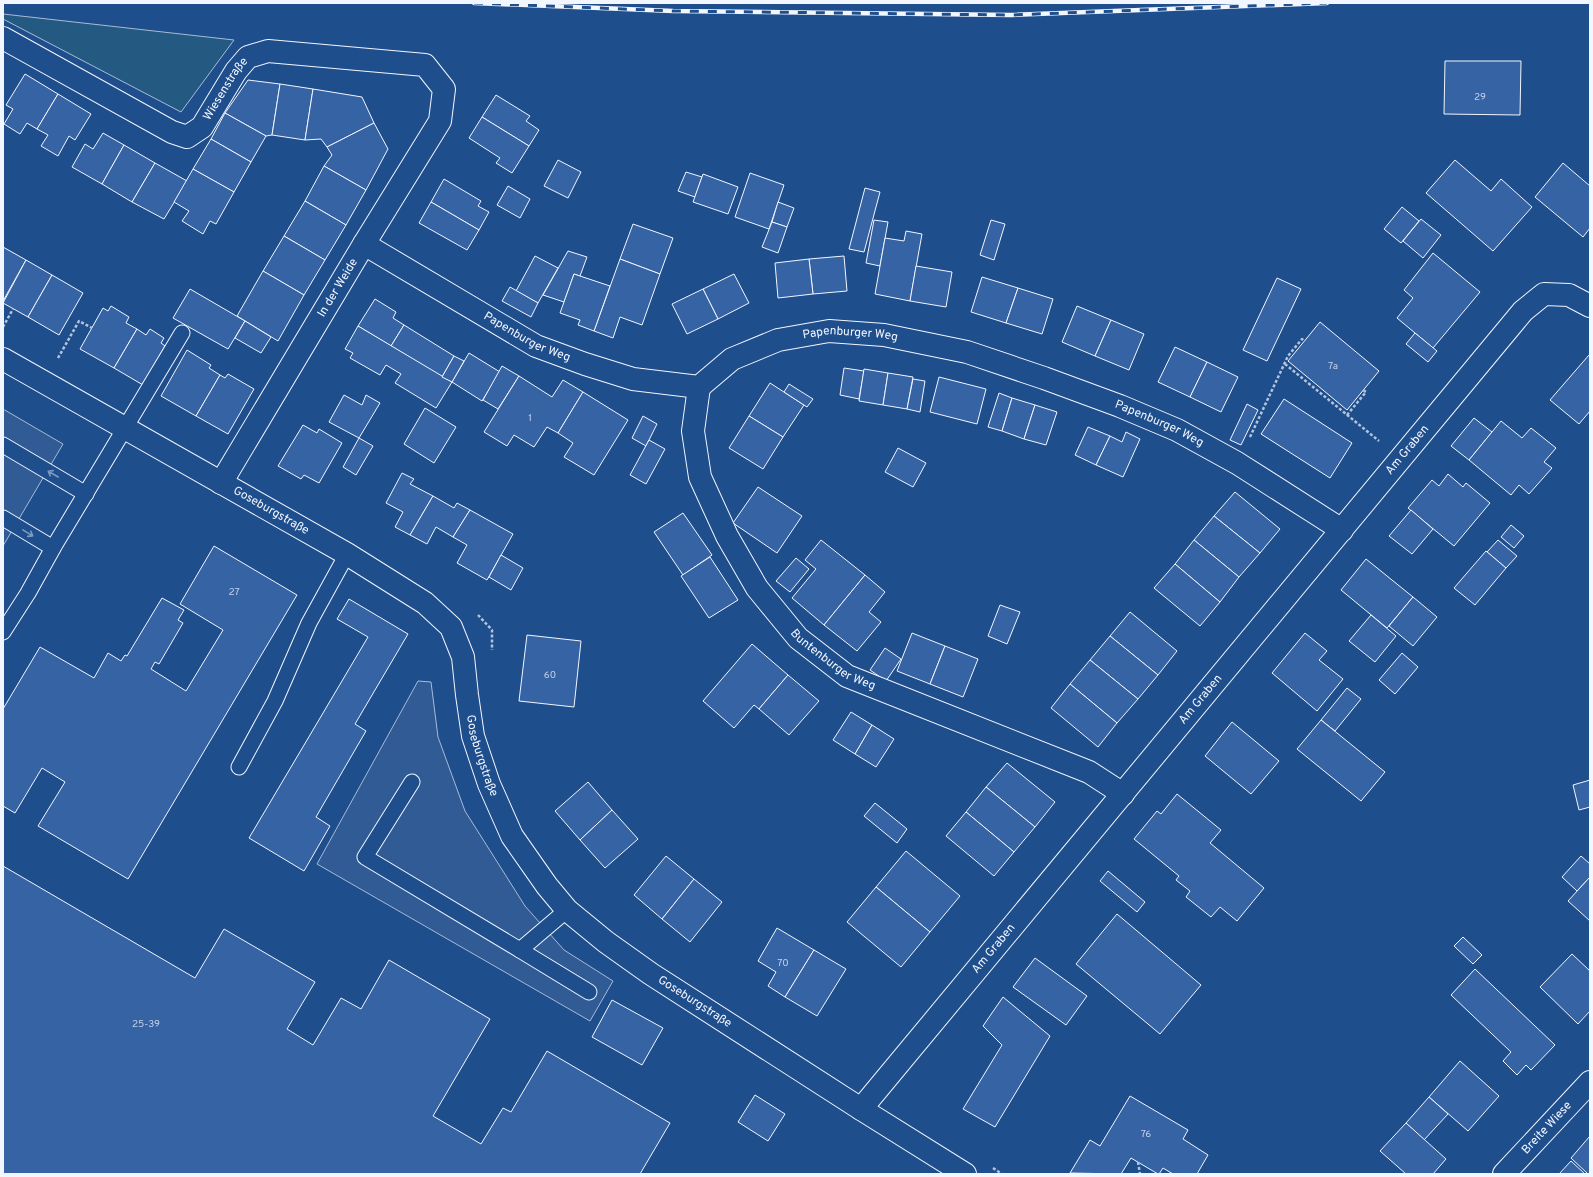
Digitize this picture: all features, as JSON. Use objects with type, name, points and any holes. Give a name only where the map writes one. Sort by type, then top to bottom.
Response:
[{"type":"street","name":"Wiesenstraße","points":[[3,38],[172,132],[187,137],[202,128],[236,72],[248,57],[268,50],[425,65],[444,89]]},
{"type":"street","name":"In der Weide","points":[[221,483],[364,244],[440,121],[444,89]]},
{"type":"street","name":"Papenburger Weg","points":[[364,244],[536,346],[584,364],[633,379],[700,387],[732,359],[778,340],[829,331],[884,335],[967,352],[1120,406],[1177,430],[1237,463],[1342,530]]},
{"type":"street","name":"Am Graben","points":[[861,1109],[1523,311],[1544,294],[1569,294],[1590,306]]},
{"type":"street","name":"Goseburgstraße","points":[[3,359],[347,554],[424,603],[451,626],[463,657],[473,736],[489,784],[512,836],[546,886],[567,910],[606,942],[651,974],[965,1174]]},
{"type":"street","name":"Buntenburger Weg","points":[[700,387],[693,431],[700,477],[727,536],[757,588],[798,638],[847,676],[1089,772],[1123,794]]},
{"type":"street","name":"Breite Wiese","points":[[1504,1174],[1590,1082]]},
{"type":"lane","points":[[3,632],[28,593],[53,548],[126,429],[182,333]]},
{"type":"lane","points":[[3,445],[86,494]]},
{"type":"lane","points":[[3,518],[53,548]]},
{"type":"lane","points":[[239,767],[275,701],[312,616],[347,554]]},
{"type":"lane","points":[[412,782],[365,857],[589,992]]},
{"type":"lane","points":[[520,950],[567,910]]},
{"type":"path","points":[[3,327],[13,309]]},
{"type":"path","points":[[44,382],[79,321],[92,328]]},
{"type":"path","points":[[1237,463],[1288,356],[1302,339],[1304,341]]},
{"type":"path","points":[[1285,364],[1401,459]]},
{"type":"path","points":[[1347,415],[1366,392],[1363,390]]},
{"type":"path","points":[[1138,1162],[1140,1174]]},
{"type":"shaded area","points":[[3,14],[234,40],[181,112],[3,19]]},
{"type":"shaded area","points":[[3,409],[63,444],[3,546]]},
{"type":"shaded area","points":[[418,681],[431,682],[438,737],[465,811],[525,906],[564,950],[613,981],[590,1021],[317,864]]},
{"type":"building","points":[[1445,61],[1521,61],[1520,115],[1444,114]]},
{"type":"building","points":[[25,74],[58,94],[37,129],[27,123],[20,134],[4,124],[13,109],[6,105]]},
{"type":"building","points":[[248,80],[280,84],[272,135],[266,136],[225,113]]},
{"type":"building","points":[[280,84],[313,89],[305,140],[272,135]]},
{"type":"building","points":[[313,89],[362,97],[374,123],[327,147],[321,139],[305,140]]},
{"type":"building","points":[[58,94],[91,114],[75,140],[69,136],[58,156],[41,146],[48,135],[37,129]]},
{"type":"building","points":[[496,95],[530,116],[526,121],[539,130],[529,146],[482,117]]},
{"type":"building","points":[[225,113],[266,136],[251,162],[211,139]]},
{"type":"building","points":[[482,117],[529,146],[512,173],[496,163],[500,158],[469,138]]},
{"type":"building","points":[[374,123],[388,149],[366,190],[324,166],[332,155],[327,147]]},
{"type":"building","points":[[103,133],[124,145],[102,184],[72,167],[85,144],[93,149]]},
{"type":"building","points":[[211,139],[251,162],[234,192],[193,169]]},
{"type":"building","points":[[124,145],[155,163],[132,202],[102,184]]},
{"type":"building","points":[[558,160],[581,172],[568,198],[544,186]]},
{"type":"building","points":[[1455,160],[1491,191],[1501,179],[1532,207],[1493,251],[1426,193]]},
{"type":"building","points":[[155,163],[187,181],[164,219],[132,202]]},
{"type":"building","points":[[1563,163],[1590,186],[1590,228],[1583,237],[1535,197]]},
{"type":"building","points":[[324,166],[366,190],[346,225],[305,201]]},
{"type":"building","points":[[193,169],[234,192],[216,224],[210,221],[203,234],[182,221],[189,211],[174,202]]},
{"type":"building","points":[[686,172],[702,177],[695,197],[678,191]]},
{"type":"building","points":[[750,173],[784,185],[769,229],[735,217]]},
{"type":"building","points":[[703,174],[738,187],[728,214],[693,202]]},
{"type":"building","points":[[444,179],[481,201],[478,206],[489,212],[479,230],[431,202]]},
{"type":"building","points":[[508,186],[530,199],[520,218],[497,205]]},
{"type":"building","points":[[865,188],[880,192],[864,252],[849,249]]},
{"type":"building","points":[[305,201],[346,225],[325,260],[284,236]]},
{"type":"building","points":[[431,202],[479,230],[467,250],[419,223]]},
{"type":"building","points":[[778,202],[794,208],[787,227],[772,222]]},
{"type":"building","points":[[1402,207],[1419,221],[1401,243],[1384,229]]},
{"type":"building","points":[[1421,219],[1441,235],[1423,258],[1403,241]]},
{"type":"building","points":[[874,220],[888,222],[880,266],[866,263]]},
{"type":"building","points":[[991,220],[1005,224],[994,260],[980,255]]},
{"type":"building","points":[[772,222],[787,227],[778,253],[762,247]]},
{"type":"building","points":[[633,224],[673,238],[660,274],[620,259]]},
{"type":"building","points":[[906,231],[922,234],[910,301],[875,294],[885,238],[904,241]]},
{"type":"building","points":[[284,236],[325,260],[304,295],[263,271]]},
{"type":"building","points":[[3,247],[26,260],[3,301]]},
{"type":"building","points":[[568,251],[587,257],[580,276],[574,274],[564,302],[543,295]]},
{"type":"building","points":[[1433,253],[1480,292],[1433,348],[1397,318],[1413,298],[1404,290]]},
{"type":"building","points":[[535,256],[558,268],[538,303],[516,291]]},
{"type":"building","points":[[844,256],[847,291],[813,294],[809,259]]},
{"type":"building","points":[[620,259],[660,274],[642,325],[620,317],[613,338],[594,331]]},
{"type":"building","points":[[809,259],[813,294],[778,298],[775,263]]},
{"type":"building","points":[[26,260],[52,275],[28,317],[3,303]]},
{"type":"building","points":[[916,266],[952,272],[946,307],[910,301]]},
{"type":"building","points":[[263,271],[304,295],[278,341],[237,316]]},
{"type":"building","points":[[574,274],[610,286],[594,331],[578,325],[580,320],[560,313]]},
{"type":"building","points":[[734,274],[749,303],[718,319],[703,289]]},
{"type":"building","points":[[52,275],[83,293],[59,335],[28,317]]},
{"type":"building","points":[[982,277],[1018,288],[1006,323],[971,312]]},
{"type":"building","points":[[1277,278],[1301,289],[1267,361],[1243,350]]},
{"type":"building","points":[[510,287],[538,303],[531,317],[502,301]]},
{"type":"building","points":[[1018,288],[1053,299],[1042,334],[1006,323]]},
{"type":"building","points":[[190,289],[245,321],[228,349],[173,318]]},
{"type":"building","points":[[703,289],[718,319],[687,334],[672,304]]},
{"type":"building","points":[[375,299],[396,312],[393,318],[404,325],[391,346],[358,326]]},
{"type":"building","points":[[111,306],[129,317],[126,323],[137,329],[114,368],[80,349],[103,308],[108,311]]},
{"type":"building","points":[[1077,306],[1111,320],[1095,356],[1062,342]]},
{"type":"building","points":[[1111,320],[1144,334],[1129,370],[1095,356]]},
{"type":"building","points":[[245,321],[271,337],[261,353],[235,338]]},
{"type":"building","points":[[1320,322],[1379,371],[1347,410],[1288,361]]},
{"type":"building","points":[[404,325],[454,356],[442,377],[391,346]]},
{"type":"building","points":[[358,326],[452,382],[436,408],[395,383],[401,374],[386,365],[380,375],[350,358],[353,353],[345,349]]},
{"type":"building","points":[[137,329],[146,335],[150,329],[164,338],[161,343],[165,346],[143,385],[114,368]]},
{"type":"building","points":[[1415,333],[1437,351],[1428,362],[1406,344]]},
{"type":"building","points":[[1175,347],[1207,362],[1190,397],[1158,382]]},
{"type":"building","points":[[187,350],[211,365],[209,368],[220,375],[196,416],[161,396]]},
{"type":"building","points":[[469,353],[500,372],[482,401],[452,382]]},
{"type":"building","points":[[1589,355],[1590,411],[1579,424],[1550,400]]},
{"type":"building","points":[[454,356],[464,361],[452,382],[442,377]]},
{"type":"building","points":[[1207,362],[1238,377],[1221,412],[1190,397]]},
{"type":"building","points":[[502,366],[519,376],[498,409],[483,400]]},
{"type":"building","points":[[844,368],[864,371],[859,399],[840,395]]},
{"type":"building","points":[[864,369],[888,373],[883,405],[859,401]]},
{"type":"building","points":[[888,373],[913,377],[907,409],[883,405]]},
{"type":"building","points":[[228,374],[254,389],[228,434],[196,416],[220,375],[225,378]]},
{"type":"building","points":[[519,376],[552,397],[563,380],[583,392],[558,433],[547,427],[534,447],[514,435],[507,446],[484,432]]},
{"type":"building","points":[[939,377],[986,389],[977,424],[930,412]]},
{"type":"building","points":[[913,379],[925,381],[920,412],[907,409]]},
{"type":"building","points":[[770,383],[804,405],[783,437],[749,416]]},
{"type":"building","points":[[789,384],[813,399],[807,407],[784,392]]},
{"type":"building","points":[[583,392],[628,420],[594,475],[564,457],[573,443],[558,433]]},
{"type":"building","points":[[999,393],[1012,398],[1002,431],[988,427]]},
{"type":"building","points":[[344,395],[362,405],[366,395],[380,403],[359,438],[329,422]]},
{"type":"building","points":[[1012,398],[1035,405],[1024,439],[1002,431]]},
{"type":"building","points":[[1284,399],[1352,443],[1330,478],[1261,434]]},
{"type":"building","points":[[1247,404],[1258,410],[1241,445],[1230,440]]},
{"type":"building","points":[[1035,405],[1057,412],[1046,445],[1024,439]]},
{"type":"building","points":[[425,408],[456,427],[434,463],[404,444]]},
{"type":"building","points":[[643,416],[657,424],[646,446],[632,438]]},
{"type":"building","points":[[749,416],[783,437],[763,469],[729,448]]},
{"type":"building","points":[[1474,418],[1492,432],[1469,460],[1451,446]]},
{"type":"building","points":[[1501,421],[1522,438],[1531,428],[1556,448],[1544,462],[1552,468],[1529,494],[1519,485],[1511,495],[1469,460]]},
{"type":"building","points":[[303,425],[317,433],[319,429],[342,443],[319,483],[304,475],[301,479],[278,466]]},
{"type":"building","points":[[1088,427],[1110,436],[1096,465],[1075,455]]},
{"type":"building","points":[[1126,432],[1140,439],[1123,477],[1096,465],[1110,436],[1122,442]]},
{"type":"building","points":[[359,438],[373,446],[356,475],[343,467]]},
{"type":"building","points":[[649,440],[665,449],[646,484],[630,475]]},
{"type":"building","points":[[898,448],[926,463],[913,487],[885,472]]},
{"type":"building","points":[[402,473],[414,479],[410,484],[433,496],[410,535],[395,527],[403,512],[386,503]]},
{"type":"building","points":[[1448,474],[1463,487],[1466,483],[1490,503],[1454,546],[1408,508],[1432,480],[1439,486]]},
{"type":"building","points":[[758,487],[802,516],[777,553],[733,523]]},
{"type":"building","points":[[1235,492],[1280,529],[1260,553],[1214,516]]},
{"type":"building","points":[[433,496],[454,508],[457,503],[470,510],[453,537],[436,527],[427,544],[410,535]]},
{"type":"building","points":[[470,510],[513,534],[487,580],[457,563],[467,545],[453,537]]},
{"type":"building","points":[[1411,510],[1433,529],[1412,554],[1389,536]]},
{"type":"building","points":[[683,513],[712,555],[683,575],[654,532]]},
{"type":"building","points":[[1214,516],[1260,553],[1239,577],[1194,540]]},
{"type":"building","points":[[1511,525],[1524,536],[1514,548],[1501,537]]},
{"type":"building","points":[[821,540],[865,575],[824,625],[792,598],[816,569],[805,560]]},
{"type":"building","points":[[1194,540],[1239,577],[1220,602],[1175,564]]},
{"type":"building","points":[[1498,540],[1517,556],[1506,568],[1487,552]]},
{"type":"building","points":[[214,546],[297,595],[128,879],[38,826],[65,782],[42,768],[15,813],[3,806],[3,709],[40,647],[94,678],[108,653],[121,661],[125,655],[127,656],[162,598],[184,610],[178,620],[183,623],[159,664],[155,662],[151,669],[186,691],[223,630],[180,604]]},
{"type":"building","points":[[1486,551],[1506,568],[1475,605],[1454,588]]},
{"type":"building","points":[[501,555],[523,568],[511,590],[489,577]]},
{"type":"building","points":[[710,557],[738,600],[709,618],[681,576]]},
{"type":"building","points":[[796,558],[809,569],[790,592],[776,581]]},
{"type":"building","points":[[1366,559],[1413,597],[1387,628],[1341,590]]},
{"type":"building","points":[[1175,564],[1220,602],[1200,626],[1154,588]]},
{"type":"building","points":[[865,575],[885,592],[869,612],[881,622],[857,651],[824,625]]},
{"type":"building","points":[[1413,597],[1437,617],[1413,646],[1389,626]]},
{"type":"building","points":[[349,599],[408,634],[355,724],[366,731],[316,817],[330,826],[304,871],[249,838],[368,637],[337,619]]},
{"type":"building","points":[[1000,605],[1020,612],[1007,644],[988,636]]},
{"type":"building","points":[[1130,612],[1177,651],[1158,675],[1110,636]]},
{"type":"building","points":[[1371,615],[1396,636],[1375,662],[1349,641]]},
{"type":"building","points":[[912,633],[945,646],[930,684],[897,671]]},
{"type":"building","points":[[1305,633],[1327,651],[1319,660],[1343,679],[1317,711],[1272,673]]},
{"type":"building","points":[[527,635],[581,641],[574,707],[519,701]]},
{"type":"building","points":[[1110,636],[1158,675],[1138,699],[1090,660]]},
{"type":"building","points":[[752,644],[788,675],[759,709],[754,705],[734,728],[703,701]]},
{"type":"building","points":[[945,646],[978,659],[963,697],[930,684]]},
{"type":"building","points":[[885,648],[901,659],[886,681],[870,670]]},
{"type":"building","points":[[1402,653],[1418,667],[1395,694],[1379,680]]},
{"type":"building","points":[[1090,660],[1138,699],[1117,723],[1070,684]]},
{"type":"building","points":[[788,675],[819,701],[789,735],[759,709]]},
{"type":"building","points":[[1070,684],[1117,723],[1098,747],[1051,708]]},
{"type":"building","points":[[1347,688],[1361,699],[1335,731],[1321,720]]},
{"type":"building","points":[[851,712],[872,725],[855,754],[833,740]]},
{"type":"building","points":[[1321,720],[1385,772],[1361,801],[1297,749]]},
{"type":"building","points":[[1232,722],[1279,761],[1251,794],[1205,756]]},
{"type":"building","points":[[872,725],[894,739],[876,767],[855,754]]},
{"type":"building","points":[[1007,763],[1055,802],[1035,827],[986,787]]},
{"type":"building","points":[[1590,780],[1590,807],[1579,810],[1573,785]]},
{"type":"building","points":[[588,782],[612,810],[580,840],[555,811]]},
{"type":"building","points":[[986,787],[1035,827],[1014,852],[966,812]]},
{"type":"building","points":[[1177,794],[1221,830],[1210,843],[1264,888],[1237,921],[1220,907],[1211,917],[1186,897],[1190,891],[1176,880],[1179,876],[1134,839],[1157,811],[1161,814]]},
{"type":"building","points":[[875,803],[907,829],[897,843],[864,816]]},
{"type":"building","points":[[612,810],[638,839],[605,868],[580,840]]},
{"type":"building","points":[[966,812],[1014,852],[994,876],[946,836]]},
{"type":"building","points":[[906,851],[960,896],[930,932],[876,887]]},
{"type":"building","points":[[666,856],[694,879],[662,919],[634,895]]},
{"type":"building","points":[[1581,856],[1590,864],[1590,877],[1577,891],[1562,877]]},
{"type":"building","points":[[3,866],[195,978],[224,929],[315,982],[287,1029],[313,1045],[341,998],[361,1009],[389,960],[490,1019],[433,1116],[481,1144],[503,1108],[511,1112],[547,1051],[670,1123],[640,1174],[3,1174]]},
{"type":"building","points":[[1108,871],[1145,902],[1137,912],[1100,881]]},
{"type":"building","points":[[1590,877],[1590,921],[1568,901]]},
{"type":"building","points":[[694,879],[722,902],[690,942],[662,919]]},
{"type":"building","points":[[876,887],[930,932],[901,967],[847,922]]},
{"type":"building","points":[[1117,914],[1201,985],[1160,1034],[1076,964]]},
{"type":"building","points":[[777,928],[814,950],[785,997],[768,986],[776,972],[758,961]]},
{"type":"building","points":[[1463,937],[1482,955],[1473,964],[1454,946]]},
{"type":"building","points":[[814,950],[846,969],[817,1016],[785,997]]},
{"type":"building","points":[[1572,954],[1590,971],[1590,1011],[1578,1024],[1540,987]]},
{"type":"building","points":[[1035,958],[1087,996],[1066,1025],[1013,987]]},
{"type":"building","points":[[1475,969],[1555,1045],[1531,1070],[1526,1065],[1517,1075],[1503,1061],[1511,1052],[1451,995]]},
{"type":"building","points":[[1003,997],[1050,1036],[995,1127],[963,1109],[1002,1045],[983,1026]]},
{"type":"building","points":[[612,1000],[663,1028],[642,1065],[592,1037]]},
{"type":"building","points":[[1460,1061],[1499,1096],[1468,1131],[1429,1097]]},
{"type":"building","points":[[755,1095],[785,1114],[768,1141],[738,1122]]},
{"type":"building","points":[[1130,1096],[1188,1130],[1183,1139],[1208,1155],[1197,1174],[1173,1174],[1163,1168],[1158,1174],[1131,1158],[1121,1174],[1070,1173],[1090,1140],[1100,1146]]},
{"type":"building","points":[[1429,1097],[1448,1114],[1424,1140],[1406,1123]]},
{"type":"building","points":[[1406,1123],[1446,1159],[1433,1174],[1406,1174],[1380,1151]]},
{"type":"building","points":[[1590,1136],[1590,1174],[1588,1174],[1571,1158]]},
{"type":"building","points":[[1571,1161],[1585,1174],[1559,1174]]},
{"type":"railway","points":[[474,3],[673,11],[1011,15],[1327,3]]}]
